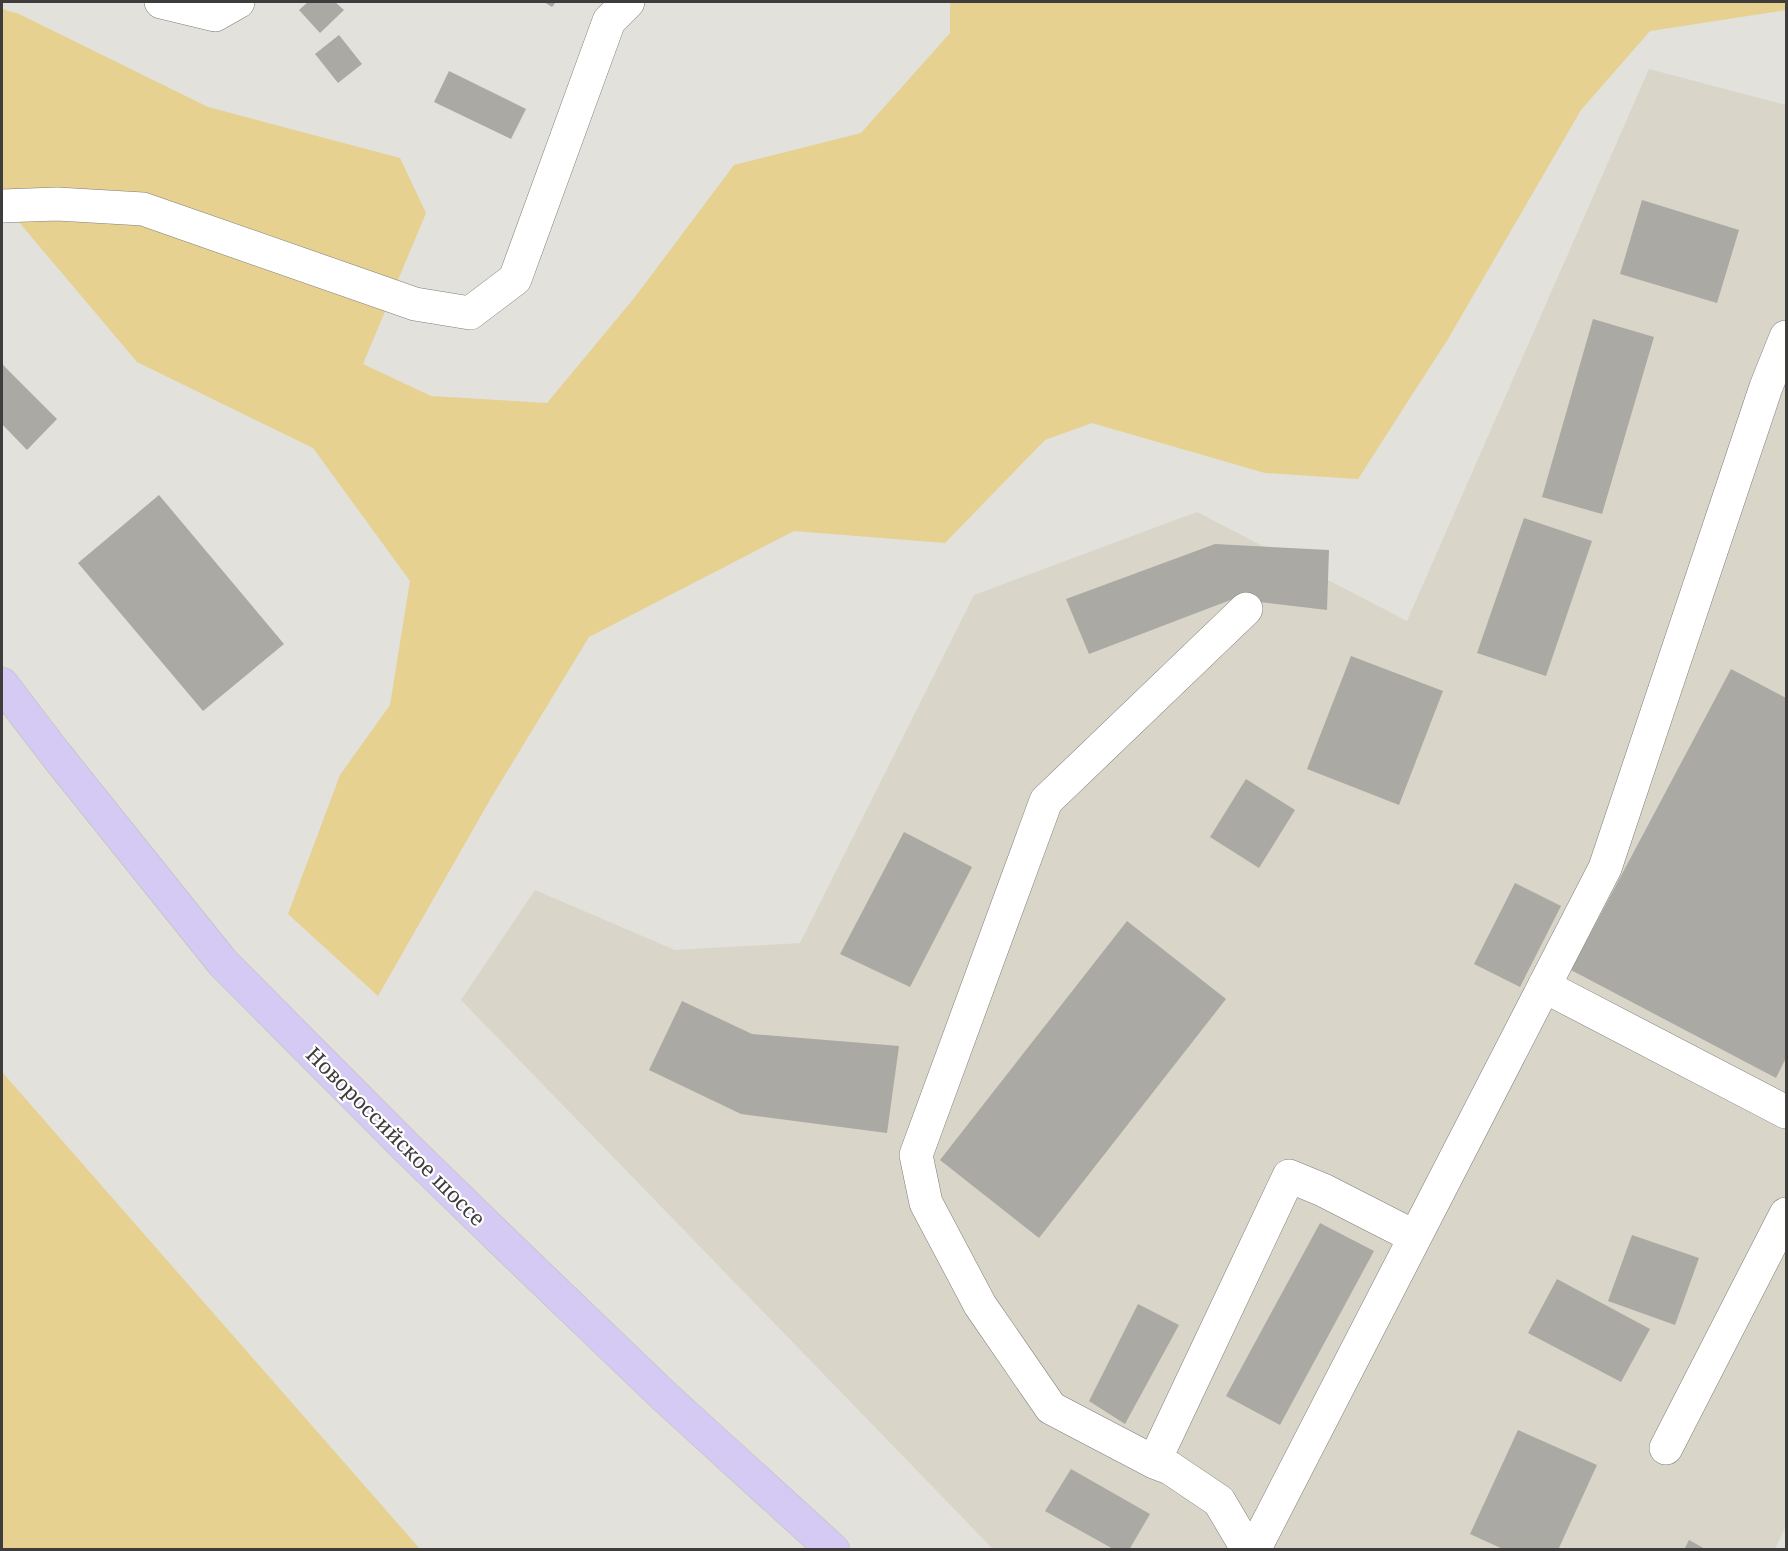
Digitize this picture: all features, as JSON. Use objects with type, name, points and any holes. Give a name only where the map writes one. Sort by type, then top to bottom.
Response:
[{"type":"highway","name":"Новороссийское шоссе","points":[[2,684],[223,963],[407,1148],[665,1397],[833,1550]]},
{"type":"street","points":[[161,2],[215,15],[238,2]]},
{"type":"street","points":[[2,206],[57,204],[143,209],[415,304],[470,313],[515,279],[609,21],[628,2]]},
{"type":"street","points":[[1254,1550],[1605,868],[1766,387],[1786,337]]},
{"type":"street","points":[[1246,609],[1046,801],[916,1155],[926,1203],[975,1295],[1051,1408],[1154,1462],[1170,1468],[1219,1501],[1248,1550]]},
{"type":"street","points":[[1544,986],[1786,1112]]},
{"type":"street","points":[[1154,1462],[1289,1176],[1323,1190],[1415,1237]]},
{"type":"street","points":[[1666,1448],[1786,1214]]},
{"type":"shaded area","points":[[950,2],[1786,2],[1786,10],[1650,31],[1581,110],[1448,339],[1358,479],[1265,473],[1092,423],[1045,440],[945,543],[794,531],[589,637],[491,798],[378,996],[288,914],[340,775],[390,705],[410,581],[313,448],[137,362],[2,202],[2,9],[19,14],[208,107],[400,158],[426,213],[363,364],[431,396],[547,403],[635,297],[734,165],[861,133],[950,33]]},
{"type":"shaded area","points":[[1649,69],[1786,105],[1786,1526],[1775,1549],[993,1549],[461,1000],[535,890],[675,950],[800,943],[974,595],[1197,512],[1407,621]]},
{"type":"shaded area","points":[[2,1072],[420,1549],[2,1549]]},
{"type":"building","points":[[308,2],[335,2],[344,10],[320,33],[299,10]]},
{"type":"building","points":[[544,2],[556,2],[552,7]]},
{"type":"building","points":[[339,35],[362,64],[338,83],[315,54]]},
{"type":"building","points":[[449,71],[526,109],[511,139],[434,102]]},
{"type":"building","points":[[1642,200],[1739,230],[1717,303],[1620,274]]},
{"type":"building","points":[[1593,319],[1654,337],[1602,514],[1542,497]]},
{"type":"building","points":[[2,364],[57,419],[27,450],[2,424]]},
{"type":"building","points":[[159,495],[284,644],[203,711],[78,563]]},
{"type":"building","points":[[1524,518],[1592,541],[1546,676],[1477,653]]},
{"type":"building","points":[[1215,544],[1329,550],[1327,610],[1233,599],[1089,654],[1066,599]]},
{"type":"building","points":[[1351,656],[1443,691],[1399,805],[1307,769]]},
{"type":"building","points":[[1731,669],[1786,698],[1786,1058],[1776,1078],[1571,970]]},
{"type":"building","points":[[1246,779],[1295,810],[1259,868],[1210,837]]},
{"type":"building","points":[[904,832],[972,867],[910,987],[840,954]]},
{"type":"building","points":[[1515,883],[1561,906],[1520,987],[1474,964]]},
{"type":"building","points":[[1127,921],[1226,999],[1039,1238],[940,1160]]},
{"type":"building","points":[[682,1001],[752,1034],[899,1046],[887,1133],[741,1114],[649,1070]]},
{"type":"building","points":[[1320,1223],[1374,1251],[1280,1425],[1226,1396]]},
{"type":"building","points":[[1632,1235],[1699,1258],[1675,1325],[1608,1301]]},
{"type":"building","points":[[1557,1279],[1650,1329],[1621,1382],[1528,1333]]},
{"type":"building","points":[[1138,1304],[1179,1325],[1125,1424],[1089,1401]]},
{"type":"building","points":[[1518,1430],[1597,1465],[1558,1550],[1505,1550],[1470,1534]]},
{"type":"building","points":[[1071,1469],[1150,1514],[1129,1550],[1115,1550],[1045,1511]]},
{"type":"building","points":[[1689,1540],[1707,1550],[1684,1550]]}]
